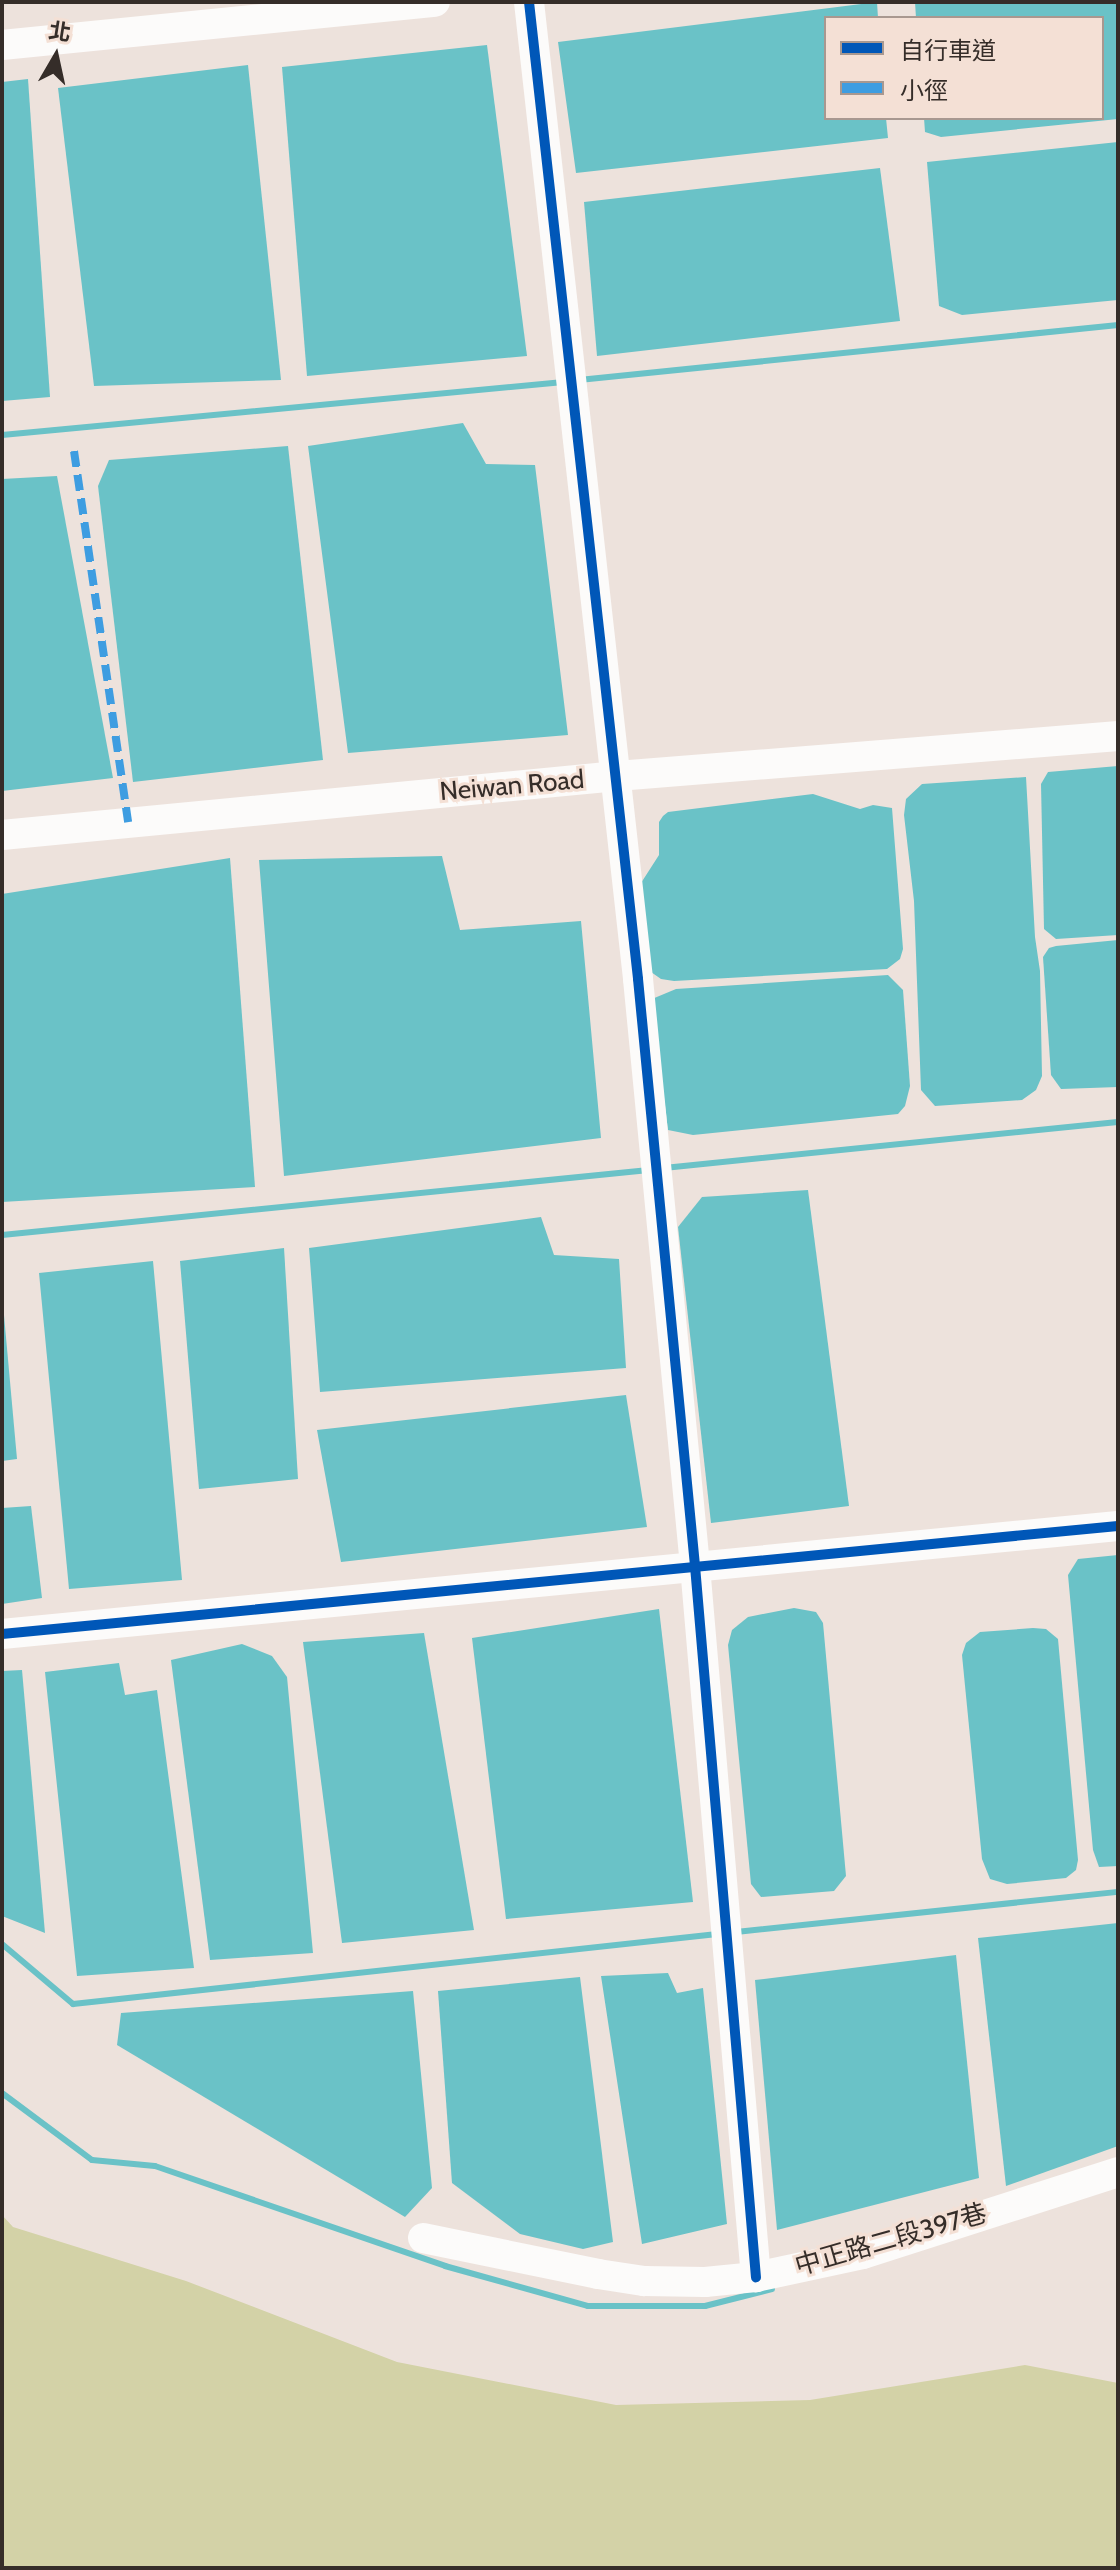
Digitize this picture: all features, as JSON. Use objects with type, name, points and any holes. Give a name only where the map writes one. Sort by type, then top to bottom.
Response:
[{"type":"street","points":[[2,45],[435,2]]},
{"type":"street","points":[[529,2],[617,776],[695,1566],[756,2277]]},
{"type":"street","name":"Neiwan Road","points":[[2,835],[617,776],[1118,736]]},
{"type":"street","points":[[2,1634],[1118,1526]]},
{"type":"street","name":"中正路二段397巷","points":[[423,2238],[644,2281],[705,2282],[756,2277],[863,2254],[1118,2172]]},
{"type":"green space","points":[[2,2215],[13,2227],[186,2281],[397,2362],[616,2405],[810,2400],[1025,2365],[1118,2383],[1118,2568],[2,2568]]},
{"type":"water","points":[[877,2],[878,16],[824,16],[824,120],[886,120],[888,138],[576,173],[558,42]]},
{"type":"water","points":[[915,2],[1118,2],[1118,119],[941,137],[925,132],[924,120],[1104,120],[1104,16],[916,16]]},
{"type":"water","points":[[487,45],[527,356],[307,376],[282,67]]},
{"type":"water","points":[[248,65],[281,380],[94,386],[58,88]]},
{"type":"water","points":[[28,79],[50,397],[2,401],[2,82]]},
{"type":"water","points":[[1118,142],[1118,300],[962,315],[939,306],[927,162]]},
{"type":"water","points":[[880,168],[900,321],[597,356],[584,202]]},
{"type":"water","points":[[463,423],[486,464],[535,465],[568,735],[348,753],[308,446]]},
{"type":"water","points":[[288,446],[323,760],[133,782],[98,486],[109,460]]},
{"type":"water","points":[[57,476],[113,778],[2,791],[2,479]]},
{"type":"water","points":[[1118,766],[1118,935],[1056,939],[1044,929],[1041,784],[1048,772]]},
{"type":"water","points":[[1026,777],[1035,937],[1040,971],[1042,1076],[1036,1090],[1022,1100],[935,1106],[921,1090],[914,901],[904,815],[906,799],[922,784]]},
{"type":"water","points":[[813,794],[860,809],[873,805],[892,808],[903,949],[900,959],[887,969],[674,981],[661,979],[651,972],[641,883],[659,855],[659,822],[663,816],[668,812]]},
{"type":"water","points":[[442,856],[460,930],[581,921],[601,1138],[284,1176],[259,860]]},
{"type":"water","points":[[230,858],[255,1187],[2,1202],[2,894]]},
{"type":"water","points":[[1118,940],[1118,1087],[1061,1089],[1051,1075],[1043,957],[1049,948],[1056,946]]},
{"type":"water","points":[[888,975],[903,990],[910,1086],[905,1106],[898,1114],[693,1135],[668,1130],[652,999],[676,989]]},
{"type":"water","points":[[808,1190],[849,1506],[711,1523],[678,1227],[702,1197]]},
{"type":"water","points":[[541,1217],[554,1255],[619,1259],[626,1368],[320,1392],[309,1248]]},
{"type":"water","points":[[284,1248],[298,1479],[199,1489],[180,1261]]},
{"type":"water","points":[[153,1261],[182,1580],[69,1589],[39,1273]]},
{"type":"water","points":[[2,1293],[17,1459],[2,1461]]},
{"type":"water","points":[[626,1395],[647,1527],[341,1562],[317,1430]]},
{"type":"water","points":[[31,1506],[42,1598],[2,1604],[2,1508]]},
{"type":"water","points":[[1118,1555],[1118,1866],[1099,1867],[1093,1850],[1068,1575],[1078,1559]]},
{"type":"water","points":[[794,1608],[816,1612],[823,1623],[846,1876],[834,1891],[761,1897],[751,1884],[728,1645],[732,1630],[748,1617]]},
{"type":"water","points":[[659,1609],[693,1902],[506,1919],[472,1638]]},
{"type":"water","points":[[1046,1629],[1058,1639],[1078,1860],[1076,1870],[1066,1878],[1007,1884],[990,1879],[982,1859],[962,1655],[966,1643],[980,1632]]},
{"type":"water","points":[[424,1633],[474,1930],[342,1943],[303,1642]]},
{"type":"water","points":[[242,1644],[272,1656],[287,1677],[313,1953],[210,1960],[171,1660]]},
{"type":"water","points":[[119,1663],[125,1695],[157,1690],[194,1968],[77,1976],[45,1672]]},
{"type":"water","points":[[22,1670],[45,1933],[2,1916],[2,1671]]},
{"type":"water","points":[[1118,1923],[1118,2146],[1006,2186],[978,1938]]},
{"type":"water","points":[[956,1955],[979,2178],[777,2230],[755,1980]]},
{"type":"water","points":[[668,1973],[677,1993],[703,1988],[727,2224],[642,2244],[601,1976]]},
{"type":"water","points":[[580,1977],[613,2242],[583,2249],[520,2234],[452,2183],[438,1991]]},
{"type":"water","points":[[413,1991],[432,2188],[405,2217],[117,2045],[121,2013]]},
{"type":"waterway","points":[[579,380],[1118,325]]},
{"type":"waterway","points":[[2,435],[564,382]]},
{"type":"waterway","points":[[664,1168],[1118,1122]]},
{"type":"waterway","points":[[2,1235],[649,1170]]},
{"type":"waterway","points":[[736,1932],[1118,1892]]},
{"type":"waterway","points":[[2,1944],[73,2004],[717,1934]]},
{"type":"waterway","points":[[2,2093],[92,2160],[155,2166],[445,2266],[588,2306],[705,2306],[772,2289]]},
{"type":"marked path","points":[[74,451],[128,822]]},
{"type":"cycle path","points":[[529,2],[638,979],[695,1566],[756,2277]]},
{"type":"cycle path","points":[[2,1634],[1118,1526]]}]
